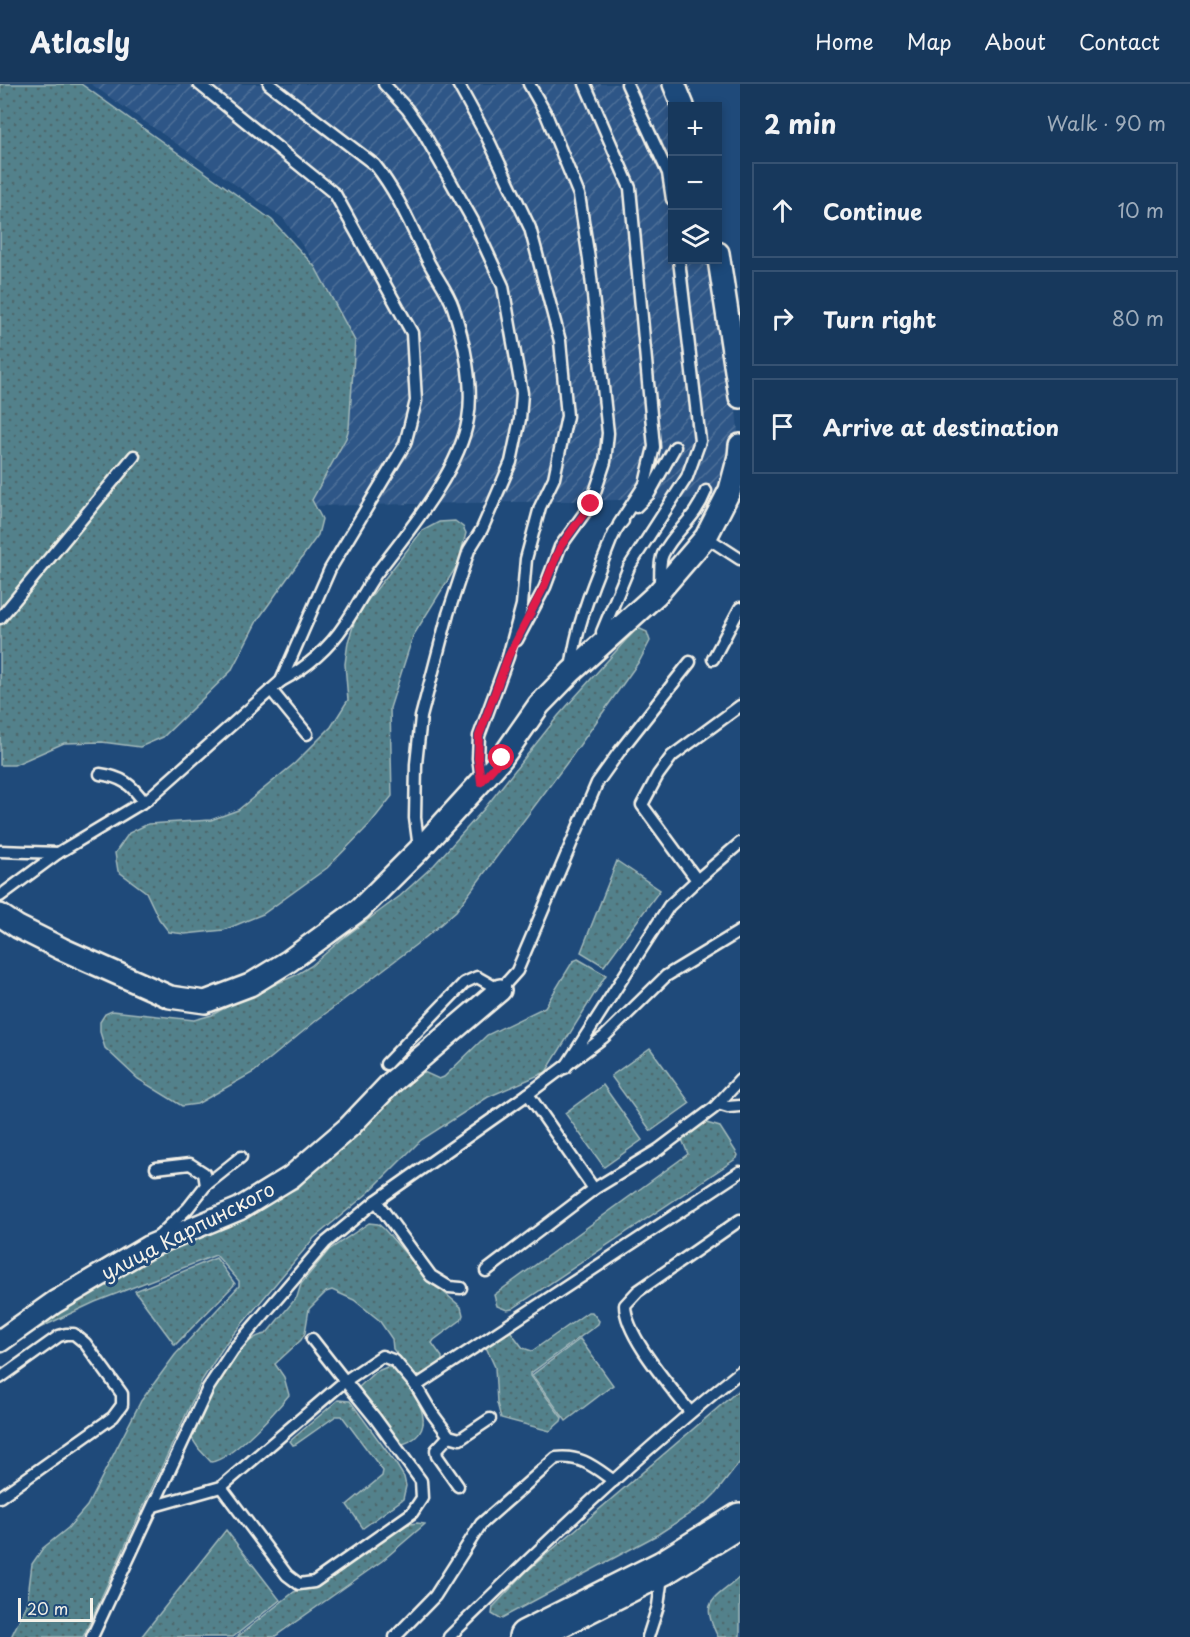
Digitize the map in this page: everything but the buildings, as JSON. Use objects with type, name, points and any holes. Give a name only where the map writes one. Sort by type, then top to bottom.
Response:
[{"type":"main road","points":[[526,1637],[663,1568],[740,1520]]},
{"type":"street","points":[[674,84],[681,102]]},
{"type":"street","points":[[719,264],[738,367],[740,397]]},
{"type":"street","points":[[0,915],[18,927],[62,949],[170,996],[205,1002],[250,984],[289,961],[360,909],[419,850],[481,782],[502,758],[539,705],[570,672],[657,594],[706,537],[730,490],[740,445]]},
{"type":"street","name":"улица Карпинского","points":[[0,1341],[55,1302],[148,1247],[239,1209],[291,1177],[349,1127],[391,1083],[500,990]]},
{"type":"lane","points":[[199,84],[335,194],[412,333],[416,401],[405,444],[330,569],[281,681]]},
{"type":"lane","points":[[0,896],[58,853],[144,802],[281,681],[305,666],[333,640],[345,625],[372,580],[436,493],[457,454],[468,421],[470,394],[464,352],[453,306],[430,264],[401,201],[375,165],[269,84]]},
{"type":"lane","points":[[384,84],[407,109],[423,132],[473,221],[503,286],[522,393],[512,462],[482,529],[469,550],[448,614],[421,717],[416,764],[415,818],[419,850]]},
{"type":"lane","points":[[458,84],[530,228],[560,341],[567,394],[567,416],[562,448],[554,478],[540,507],[526,559],[522,605],[508,657],[479,736],[478,758],[481,782]]},
{"type":"lane","points":[[508,657],[544,587],[560,547],[591,504],[605,462],[608,433],[589,259],[579,195],[546,114],[529,84]]},
{"type":"lane","points":[[570,672],[576,637],[596,577],[619,524],[645,484],[654,447],[630,188],[585,84]]},
{"type":"lane","points":[[627,84],[668,173]]},
{"type":"lane","points":[[604,641],[602,633],[628,567],[687,477],[700,441],[680,264]]},
{"type":"lane","points":[[619,524],[649,494],[675,447]]},
{"type":"lane","points":[[0,618],[134,456]]},
{"type":"lane","points":[[657,594],[662,579],[660,565],[662,557],[669,544],[693,517],[706,491]]},
{"type":"lane","points":[[706,537],[740,559]]},
{"type":"lane","points":[[713,659],[740,608]]},
{"type":"lane","points":[[386,1064],[464,983],[477,977],[500,990],[517,972],[597,783],[618,752],[690,662]]},
{"type":"lane","points":[[271,690],[307,734]]},
{"type":"lane","points":[[697,880],[642,805],[658,775],[672,756],[740,706]]},
{"type":"lane","points":[[100,774],[118,776],[134,789],[144,802]]},
{"type":"lane","points":[[565,1068],[669,906],[740,843]]},
{"type":"lane","points":[[0,851],[58,853]]},
{"type":"lane","points":[[92,1637],[208,1388],[233,1350],[325,1243],[376,1201],[565,1068],[604,1037],[666,976],[740,931]]},
{"type":"lane","points":[[486,1271],[594,1189],[658,1150],[718,1104],[740,1080]]},
{"type":"lane","points":[[528,1094],[594,1189]]},
{"type":"lane","points":[[718,1104],[728,1107],[740,1106]]},
{"type":"lane","points":[[148,1247],[188,1208],[206,1185],[241,1157]]},
{"type":"lane","points":[[156,1168],[190,1164],[204,1173],[206,1185]]},
{"type":"lane","points":[[416,1386],[740,1172]]},
{"type":"lane","points":[[376,1201],[431,1276],[449,1287],[461,1288]]},
{"type":"lane","points":[[690,1412],[631,1331],[625,1314],[625,1305],[638,1291],[740,1220]]},
{"type":"lane","points":[[0,1378],[59,1336],[74,1334],[85,1343],[122,1394],[122,1405],[113,1417],[0,1497]]},
{"type":"lane","points":[[221,1487],[286,1575],[299,1584],[314,1582],[412,1513],[422,1498],[421,1481],[375,1418],[312,1339]]},
{"type":"lane","points":[[154,1506],[221,1487],[345,1381],[382,1356],[395,1361],[416,1386],[449,1436],[460,1439],[490,1419]]},
{"type":"lane","points":[[449,1637],[557,1531],[690,1412],[740,1372]]},
{"type":"lane","points":[[449,1436],[436,1450],[437,1456],[458,1486]]},
{"type":"lane","points":[[395,1637],[435,1596],[481,1524],[556,1458],[570,1456],[590,1464],[614,1481]]},
{"type":"lane","points":[[648,1637],[657,1606],[663,1568]]},
{"type":"shaded area","points":[[91,84],[682,84],[674,102],[668,102],[668,264],[722,264],[738,430],[722,498],[309,506],[314,262],[283,218]]},
{"type":"green space","points":[[0,84],[81,84],[272,220],[315,267],[355,341],[349,428],[346,438],[312,500],[322,519],[318,535],[257,621],[231,671],[163,737],[140,747],[102,742],[64,743],[14,765],[0,765]]},
{"type":"green space","points":[[455,521],[463,527],[466,533],[458,564],[413,636],[390,708],[392,796],[370,824],[327,868],[263,914],[224,930],[185,934],[169,932],[159,919],[146,892],[118,871],[115,853],[129,833],[148,824],[211,820],[238,810],[295,763],[331,727],[348,700],[345,664],[348,642],[357,614],[422,531],[439,522]]},
{"type":"green space","points":[[638,628],[647,632],[650,641],[640,660],[572,756],[456,911],[426,937],[317,1020],[254,1072],[197,1104],[182,1106],[138,1079],[105,1048],[100,1032],[100,1022],[105,1014],[112,1011],[194,1020],[212,1015],[311,966],[342,939],[400,896],[434,865],[484,809],[558,716]]},
{"type":"green space","points":[[617,861],[660,890],[604,966],[581,952]]},
{"type":"green space","points":[[578,959],[606,975],[546,1072],[488,1097],[421,1140],[368,1193],[314,1238],[226,1343],[202,1380],[83,1637],[11,1637],[27,1604],[32,1564],[43,1548],[68,1528],[87,1506],[141,1401],[175,1355],[239,1286],[239,1281],[216,1255],[95,1302],[31,1332],[28,1328],[128,1270],[298,1188],[406,1082],[424,1072],[439,1079],[444,1077],[487,1035],[545,1007],[573,961]]},
{"type":"green space","points":[[650,1048],[690,1103],[651,1131],[611,1076]]},
{"type":"green space","points":[[603,1085],[642,1140],[604,1167],[565,1113]]},
{"type":"green space","points":[[703,1122],[720,1127],[738,1155],[737,1158],[512,1309],[507,1310],[497,1306],[494,1295],[688,1154],[679,1132]]},
{"type":"green space","points":[[369,1223],[378,1224],[384,1229],[426,1277],[461,1307],[463,1315],[461,1320],[432,1343],[442,1357],[442,1361],[422,1375],[415,1375],[393,1349],[392,1339],[379,1320],[354,1300],[332,1290],[326,1292],[309,1309],[305,1333],[301,1340],[275,1364],[284,1377],[289,1395],[241,1444],[220,1459],[211,1462],[191,1437],[221,1376],[242,1348],[254,1338],[266,1334],[297,1297],[301,1284],[329,1250]]},
{"type":"green space","points":[[216,1258],[235,1284],[175,1345],[135,1291]]},
{"type":"green space","points":[[588,1312],[592,1312],[599,1321],[598,1324],[531,1373],[562,1418],[561,1421],[550,1431],[501,1418],[497,1403],[495,1367],[485,1345],[508,1328],[523,1348],[532,1351]]},
{"type":"green space","points":[[580,1339],[613,1385],[566,1421],[532,1375]]},
{"type":"green space","points":[[387,1367],[393,1368],[401,1376],[421,1408],[422,1429],[415,1438],[403,1444],[398,1441],[358,1388],[375,1372]]},
{"type":"green space","points":[[740,1389],[740,1462],[706,1503],[657,1535],[500,1619],[492,1614],[493,1607],[526,1572]]},
{"type":"green space","points":[[338,1400],[350,1401],[396,1464],[404,1477],[406,1486],[403,1499],[363,1528],[347,1505],[382,1476],[383,1471],[342,1416],[336,1416],[296,1444],[293,1445],[290,1441]]},
{"type":"green space","points":[[425,1524],[382,1561],[274,1637],[237,1637],[294,1592],[317,1586],[403,1525]]},
{"type":"green space","points":[[226,1530],[280,1600],[233,1637],[141,1637]]},
{"type":"green space","points":[[740,1577],[740,1637],[718,1637],[712,1625],[709,1608],[716,1597]]},
{"type":"route","points":[[502,758],[481,782],[478,758],[479,736],[508,657],[544,587],[560,547],[591,504]]}]
